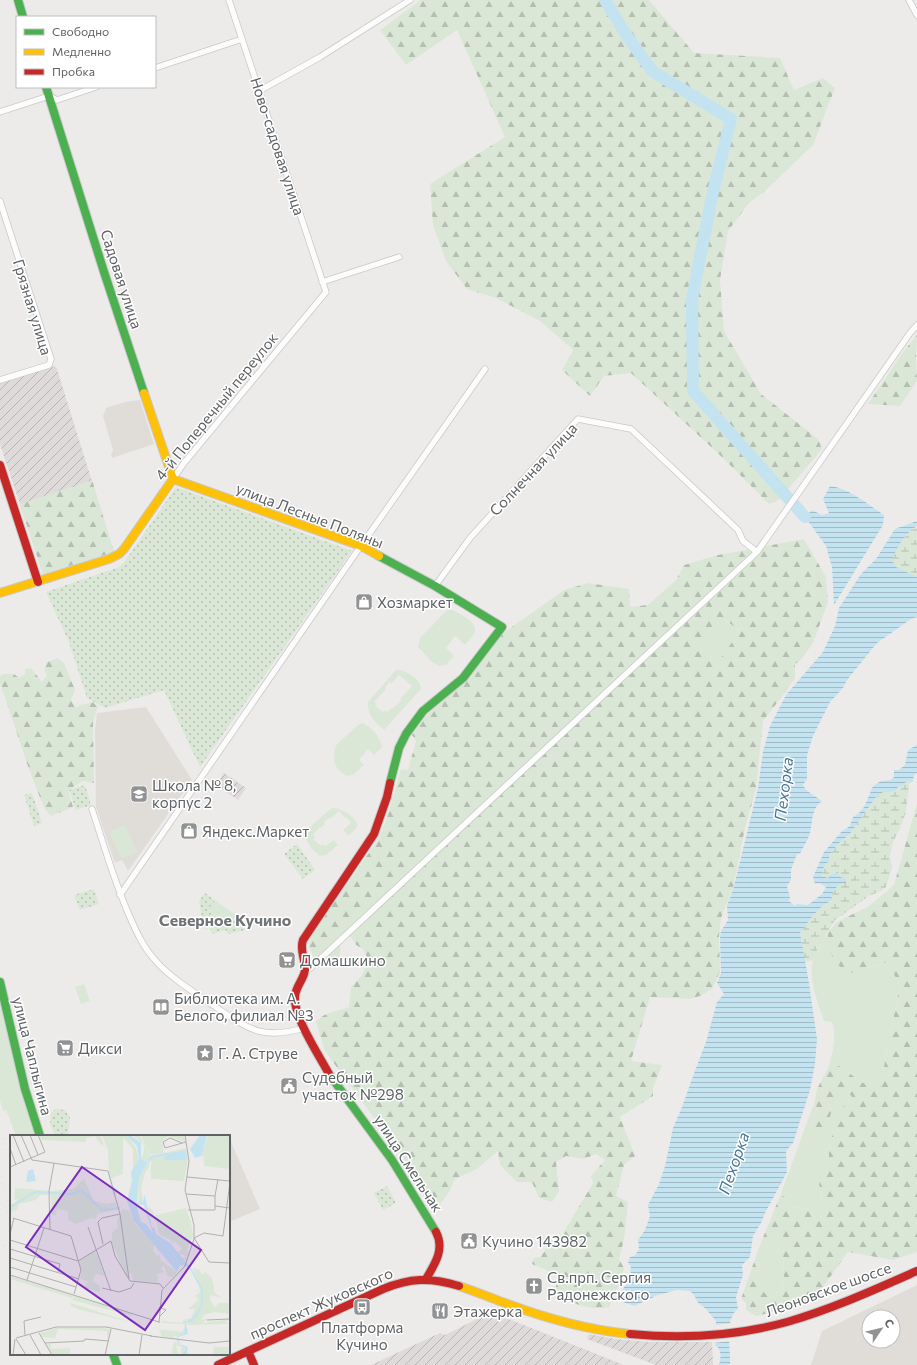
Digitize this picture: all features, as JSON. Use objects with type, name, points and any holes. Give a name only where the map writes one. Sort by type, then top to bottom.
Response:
[{"type":"street","points":[[18,0],[23,16]]},
{"type":"street","name":"Ново-садовая улица","points":[[229,0],[326,292]]},
{"type":"street","points":[[259,91],[320,57],[410,0]]},
{"type":"street","points":[[909,0],[917,15]]},
{"type":"street","points":[[156,68],[242,39]]},
{"type":"street","name":"Садовая улица","points":[[46,88],[104,272],[173,479]]},
{"type":"street","points":[[0,112],[49,96],[57,100],[93,88]]},
{"type":"street","name":"Грязная улица","points":[[0,201],[51,359],[49,365],[0,380]]},
{"type":"street","points":[[322,282],[399,257]]},
{"type":"street","name":"4-й Поперечный переулок","points":[[0,593],[109,559],[119,554],[184,463],[326,292]]},
{"type":"street","points":[[304,974],[757,552],[917,325]]},
{"type":"street","points":[[120,895],[485,369]]},
{"type":"street","name":"Солнечная улица","points":[[435,586],[470,538],[578,419],[631,429],[738,530],[742,541],[757,552]]},
{"type":"street","points":[[0,465],[38,582]]},
{"type":"street","name":"улица Лесные Поляны","points":[[173,479],[361,546],[435,586],[502,627],[463,678],[423,711],[406,734],[399,748],[387,797],[374,834],[302,940],[301,946],[305,967],[304,974],[297,988],[295,997],[298,1013],[304,1028]]},
{"type":"street","points":[[92,809],[120,895],[134,925],[147,949],[155,960],[182,982],[232,1018],[251,1029],[260,1032],[277,1034],[288,1033],[304,1028]]},
{"type":"street","name":"улица Чаплыгина","points":[[0,982],[25,1089],[40,1135]]},
{"type":"street","name":"улица Смельчак","points":[[304,1028],[332,1079],[358,1112],[392,1160],[437,1234],[440,1250],[435,1264],[426,1279]]},
{"type":"street","name":"Леоновское шоссе","points":[[724,1333],[766,1327],[793,1320],[917,1271]]},
{"type":"street","name":"проспект Жуковского","points":[[220,1364],[395,1284],[414,1279],[426,1279],[452,1284],[545,1316],[595,1329],[648,1335],[680,1336],[724,1333]]},
{"type":"street","points":[[248,1351],[254,1365]]},
{"type":"street","points":[[113,1355],[117,1365]]},
{"type":"shaded area","points":[[56,366],[114,552],[43,574],[0,444],[0,383]]},
{"type":"shaded area","points":[[140,400],[154,444],[112,458],[111,455],[113,450],[103,416],[106,408],[125,402]]},
{"type":"shaded area","name":"Школа № 8, корпус 2","points":[[146,707],[192,780],[128,871],[122,860],[115,863],[96,807],[95,730],[97,713]]},
{"type":"shaded area","points":[[224,773],[246,788],[238,800],[216,785]]},
{"type":"shaded area","points":[[230,1139],[260,1209],[230,1222]]},
{"type":"shaded area","points":[[917,1285],[917,1365],[811,1365],[822,1331],[861,1312],[861,1349],[901,1349],[901,1309],[867,1309]]},
{"type":"shaded area","points":[[491,1312],[624,1365],[371,1365],[440,1333],[445,1335]]},
{"type":"shaded area","points":[[589,1334],[615,1339],[649,1342],[712,1342],[713,1365],[656,1365],[587,1339]]},
{"type":"green space","points":[[421,0],[649,0],[694,53],[780,58],[794,90],[823,78],[835,88],[813,145],[764,192],[749,203],[728,231],[720,280],[724,331],[761,394],[818,439],[822,449],[779,500],[769,504],[723,458],[631,373],[604,376],[590,396],[562,370],[573,350],[540,321],[496,298],[467,289],[446,261],[433,225],[430,184],[505,137],[457,30],[406,65],[380,30]]},
{"type":"green space","points":[[917,335],[917,381],[900,406],[868,404],[904,351]]},
{"type":"green space","points":[[92,480],[114,552],[43,574],[20,504]]},
{"type":"green space","points":[[176,487],[352,551],[200,767],[164,690],[105,708],[87,698],[69,642],[46,592],[119,567],[125,561]]},
{"type":"green space","points":[[917,528],[917,578],[892,566],[891,555],[911,530]]},
{"type":"green space","points":[[804,539],[826,577],[828,602],[813,643],[801,660],[795,664],[795,678],[763,721],[756,789],[745,828],[733,888],[721,918],[719,936],[720,971],[716,981],[712,989],[700,996],[690,999],[650,997],[631,1061],[662,1065],[653,1088],[653,1096],[620,1117],[635,1156],[624,1165],[616,1196],[628,1202],[624,1240],[619,1259],[624,1268],[609,1307],[587,1307],[573,1303],[553,1294],[560,1276],[532,1264],[534,1258],[541,1257],[551,1240],[562,1235],[593,1183],[591,1176],[605,1160],[596,1154],[584,1159],[566,1156],[556,1162],[559,1191],[552,1202],[539,1198],[532,1182],[517,1182],[500,1165],[498,1151],[477,1169],[455,1179],[449,1192],[437,1209],[431,1210],[410,1167],[325,1051],[316,1022],[327,1014],[349,1007],[351,987],[362,975],[367,964],[366,954],[363,949],[356,945],[351,937],[345,934],[339,939],[340,955],[330,968],[324,963],[315,960],[309,947],[310,937],[378,840],[387,818],[401,769],[408,770],[416,741],[412,735],[426,716],[470,677],[477,663],[499,636],[564,590],[588,583],[629,589],[630,607],[648,605],[676,580],[684,565],[718,555]],"holes":[[[724,619],[740,631],[718,662],[701,650]]]},
{"type":"green space","points":[[450,609],[470,621],[475,627],[475,630],[472,637],[465,645],[455,636],[446,648],[454,656],[446,665],[439,666],[432,662],[418,647],[420,638],[446,611]]},
{"type":"green space","points":[[723,619],[740,631],[718,662],[701,650]]},
{"type":"green space","points":[[58,658],[64,663],[75,690],[71,700],[75,707],[92,702],[98,706],[93,722],[94,783],[83,781],[68,790],[73,807],[51,816],[44,808],[29,769],[0,683],[0,677],[2,674],[14,674],[19,678],[25,674],[25,669],[31,668],[42,682],[47,675],[44,670],[47,662]]},
{"type":"green space","points":[[396,670],[408,673],[419,682],[421,686],[421,689],[384,730],[370,714],[368,702]],"holes":[[[399,675],[412,686],[400,699],[402,700],[387,712],[385,710],[383,712],[375,706],[377,704],[374,702],[386,689],[385,688],[389,682],[391,684]]]},
{"type":"green space","points":[[362,723],[375,733],[380,740],[382,747],[374,755],[368,749],[359,760],[364,765],[353,775],[347,776],[339,771],[335,763],[335,749],[337,744]]},
{"type":"green space","points":[[913,781],[909,784],[906,812],[893,842],[890,856],[892,868],[886,887],[869,896],[835,920],[818,948],[813,960],[805,962],[800,933],[818,910],[833,901],[831,896],[838,885],[840,877],[830,875],[827,878],[822,876],[824,866],[829,861],[829,855],[840,842],[849,835],[876,797],[883,792],[888,792],[902,786],[906,782]]},
{"type":"green space","points":[[85,785],[91,805],[76,810],[69,790]]},
{"type":"green space","points":[[32,793],[42,823],[34,826],[24,795]]},
{"type":"green space","points":[[917,803],[917,1252],[893,1260],[848,1252],[818,1294],[804,1303],[756,1316],[746,1310],[746,1303],[741,1299],[754,1262],[760,1263],[758,1280],[760,1288],[767,1295],[782,1291],[784,1277],[783,1251],[791,1242],[777,1232],[772,1235],[770,1246],[765,1248],[760,1245],[780,1196],[784,1196],[791,1207],[811,1209],[816,1220],[824,1215],[824,1206],[820,1198],[822,1194],[819,1184],[825,1166],[829,1164],[829,1147],[837,1118],[841,1109],[852,1096],[848,1094],[833,1104],[829,1121],[825,1123],[821,1132],[811,1129],[817,1107],[814,1104],[817,1089],[829,1066],[839,1066],[863,1083],[877,1086],[881,1082],[900,985],[887,962],[851,973],[836,964],[828,946],[828,932],[837,922],[869,906],[894,885]]},
{"type":"green space","points":[[333,808],[348,814],[355,820],[358,826],[349,836],[343,830],[351,823],[346,817],[345,818],[339,811],[330,819],[329,818],[313,835],[315,837],[313,839],[321,846],[323,844],[325,846],[334,840],[338,845],[326,855],[320,856],[310,846],[304,832]]},
{"type":"green space","points":[[125,825],[137,852],[122,859],[109,832]]},
{"type":"green space","points":[[297,844],[315,870],[303,879],[284,854]]},
{"type":"green space","points":[[94,889],[99,904],[80,910],[74,895]]},
{"type":"green space","points":[[205,893],[215,900],[208,910],[227,924],[234,914],[244,921],[245,930],[228,934],[226,930],[212,934],[210,928],[204,929],[199,901]]},
{"type":"green space","points":[[215,900],[234,914],[228,924],[208,910]]},
{"type":"green space","points":[[828,932],[828,946],[851,973],[888,962],[900,985],[881,1082],[877,1086],[863,1083],[839,1066],[829,1066],[834,1044],[833,1027],[832,1022],[824,1021],[814,991],[812,975],[814,956]]},
{"type":"green space","points":[[84,984],[90,1001],[81,1004],[75,987]]},
{"type":"green space","points":[[0,995],[37,1135],[16,1135],[6,1110],[3,1111],[0,1100]]},
{"type":"green space","points":[[848,1094],[852,1096],[841,1109],[829,1147],[829,1164],[820,1198],[824,1206],[824,1215],[816,1220],[811,1209],[791,1207],[784,1196],[780,1196],[814,1104],[817,1107],[811,1128],[829,1121],[833,1104]]},
{"type":"green space","points":[[56,1109],[65,1110],[70,1117],[68,1135],[55,1135],[50,1125],[51,1113]]},
{"type":"green space","points":[[387,1186],[396,1203],[383,1210],[374,1193]]},
{"type":"green space","points":[[777,1231],[791,1242],[783,1251],[784,1277],[782,1291],[767,1295],[760,1288],[758,1280],[760,1263],[754,1262],[760,1245],[765,1248],[772,1235]]},
{"type":"water","points":[[830,486],[845,490],[884,515],[883,525],[834,605],[832,567],[826,546],[805,517],[812,510],[822,515],[829,513],[823,499]]},
{"type":"water","name":"Пехорка","points":[[917,521],[917,526],[909,532],[902,541],[892,560],[896,567],[917,577],[917,617],[911,619],[877,643],[847,680],[843,688],[830,702],[813,736],[807,755],[807,779],[803,785],[806,790],[822,801],[818,804],[814,811],[809,836],[800,854],[797,854],[791,870],[791,880],[787,886],[790,898],[789,901],[795,906],[797,904],[808,905],[822,894],[826,887],[819,883],[815,884],[813,877],[824,852],[842,831],[850,826],[853,817],[864,807],[873,786],[881,781],[891,780],[894,777],[894,770],[899,770],[905,765],[908,750],[917,745],[917,773],[914,775],[913,781],[906,782],[895,791],[883,792],[876,797],[849,835],[840,842],[829,855],[829,861],[824,866],[822,876],[828,878],[830,875],[838,872],[840,877],[846,879],[846,883],[838,885],[831,896],[833,900],[818,910],[800,933],[817,1039],[815,1064],[810,1090],[793,1143],[786,1151],[787,1172],[753,1236],[750,1257],[742,1265],[743,1275],[736,1297],[738,1309],[734,1313],[731,1320],[729,1335],[730,1365],[719,1365],[720,1351],[715,1345],[716,1321],[705,1308],[698,1303],[690,1291],[677,1290],[658,1295],[634,1306],[623,1302],[621,1295],[622,1292],[624,1287],[632,1281],[633,1274],[630,1272],[631,1267],[628,1262],[630,1257],[634,1256],[639,1250],[638,1240],[645,1230],[650,1216],[648,1205],[659,1184],[665,1166],[673,1128],[706,1042],[717,1002],[724,994],[717,983],[721,973],[721,931],[728,920],[727,905],[733,890],[758,788],[763,752],[770,726],[786,695],[823,652],[835,626],[839,608],[861,574],[876,559],[895,529]]},
{"type":"pier","points":[[733,1323],[731,1341],[713,1343],[714,1325]]},
{"type":"waterway","points":[[605,0],[625,33],[652,71],[731,119],[712,196],[692,299],[693,391],[805,517]]},
{"type":"railway","points":[[0,1132],[10,1160]]},
{"type":"railway","points":[[0,1177],[10,1207]]},
{"type":"railway","points":[[5,1206],[10,1220]]},
{"type":"railway","points":[[0,1234],[10,1265]]},
{"type":"railway","points":[[40,1355],[44,1365]]},
{"type":"railway","points":[[60,1355],[64,1365]]},
{"type":"railway","points":[[80,1355],[84,1365]]},
{"type":"traffic: fast","points":[[18,0],[23,16]]},
{"type":"traffic: fast","points":[[46,88],[144,393]]},
{"type":"traffic: fast","points":[[379,556],[435,586],[502,627],[463,678],[423,711],[406,734],[399,748],[390,783]]},
{"type":"traffic: fast","points":[[0,982],[25,1089],[40,1135]]},
{"type":"traffic: fast","points":[[329,1074],[392,1160],[436,1232]]},
{"type":"traffic: fast","points":[[113,1355],[117,1365]]},
{"type":"traffic: slow","points":[[144,393],[173,479]]},
{"type":"traffic: slow","points":[[173,479],[361,546],[379,556]]},
{"type":"traffic: slow","points":[[0,593],[109,559],[119,554],[173,479]]},
{"type":"traffic: slow","points":[[459,1286],[551,1318],[598,1330],[630,1334]]},
{"type":"traffic: jam","points":[[0,465],[38,582]]},
{"type":"traffic: jam","points":[[329,1074],[302,1025],[295,1005],[296,992],[305,970],[302,944],[303,940],[374,834],[387,797],[390,783]]},
{"type":"traffic: jam","points":[[426,1279],[438,1256],[440,1244],[436,1232]]},
{"type":"traffic: jam","points":[[630,1334],[690,1336],[729,1333],[768,1327],[804,1317],[837,1305],[917,1271]]},
{"type":"traffic: jam","points":[[218,1365],[393,1285],[411,1281],[429,1280],[459,1286]]},
{"type":"traffic: jam","points":[[248,1351],[254,1365]]},
{"type":"place","name":"Хозмаркет","points":[[364,602]]},
{"type":"place","name":"Школа № 8, корпус 2","points":[[139,794]]},
{"type":"place","name":"Яндекс.Маркет","points":[[189,831]]},
{"type":"place","name":"Домашкино","points":[[287,960]]},
{"type":"place","name":"Библиотека им. А. Белого, филиал №3","points":[[161,1007]]},
{"type":"place","name":"Дикси","points":[[65,1048]]},
{"type":"place","name":"Г. А. Струве","points":[[205,1053]]},
{"type":"place","name":"Судебный участок №298","points":[[289,1086]]},
{"type":"place","name":"Кучино 143982","points":[[469,1241]]},
{"type":"place","name":"Св.прп. Сергия Радонежского","points":[[534,1286]]},
{"type":"place","name":"Платформа Кучино","points":[[362,1307]]},
{"type":"place","name":"Этажерка","points":[[440,1311]]},
{"type":"district","name":"Северное Кучино","points":[[225,919]]}]
